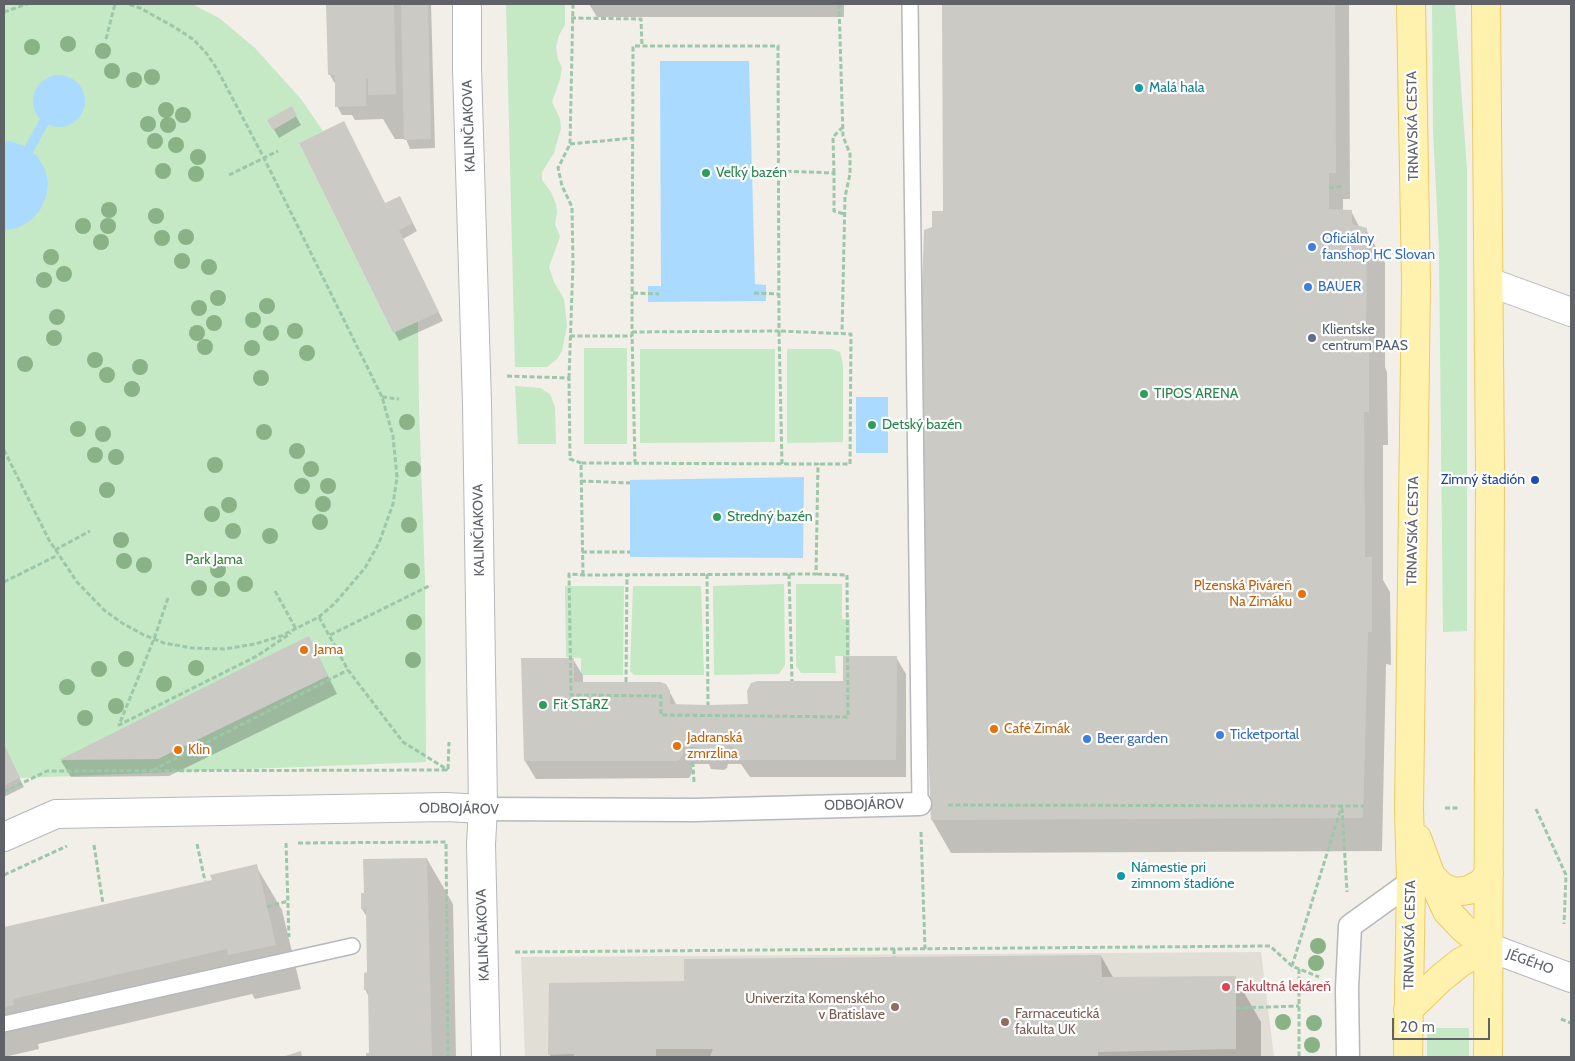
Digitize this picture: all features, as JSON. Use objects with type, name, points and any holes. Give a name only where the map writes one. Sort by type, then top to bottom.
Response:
[{"type":"main road","name":"TRNAVSKÁ CESTA","points":[[1408,1057],[1408,1010],[1421,879],[1409,817],[1416,283],[1411,4]]},
{"type":"main road","points":[[1486,4],[1489,282],[1488,1057]]},
{"type":"main road","points":[[1421,879],[1455,892],[1469,890],[1482,884],[1489,873]]},
{"type":"main road","points":[[1421,879],[1463,928],[1488,947]]},
{"type":"main road","points":[[1408,1010],[1441,978],[1461,962],[1488,947]]},
{"type":"street","name":"KALINČIAKOVA","points":[[467,4],[467,68],[477,404],[483,809],[481,844],[486,1057]]},
{"type":"street","points":[[1489,282],[1571,312]]},
{"type":"street","name":"ODBOJÁROV","points":[[4,837],[56,814],[446,807],[483,809],[694,810],[930,805]]},
{"type":"street","points":[[1348,1057],[1347,989],[1350,926],[1421,879]]},
{"type":"street","name":"JÉGÉHO","points":[[1488,947],[1571,978]]},
{"type":"lane","points":[[910,4],[930,805]]},
{"type":"lane","points":[[4,1024],[352,946]]},
{"type":"path","points":[[4,12],[27,4]]},
{"type":"path","points":[[106,39],[115,4]]},
{"type":"path","points":[[128,4],[154,14],[194,40],[217,69],[264,158],[382,397],[393,436],[397,477],[393,504],[379,543],[365,568],[335,603],[319,617],[256,656],[119,724],[154,639],[168,598]]},
{"type":"path","points":[[573,4],[571,18],[570,144],[558,168],[562,186],[572,207],[573,262],[569,378],[570,460],[581,463],[850,464],[852,334],[779,331],[632,332]]},
{"type":"path","points":[[839,4],[843,136],[850,154],[850,174],[845,197],[844,214],[842,334]]},
{"type":"path","points":[[571,18],[641,20],[642,46]]},
{"type":"path","points":[[635,463],[632,336],[633,46],[778,46],[779,331],[782,464]]},
{"type":"path","points":[[843,128],[833,137],[834,210],[844,214]]},
{"type":"path","points":[[570,144],[633,138]]},
{"type":"path","points":[[229,175],[278,151]]},
{"type":"path","points":[[779,171],[834,173]]},
{"type":"path","points":[[1329,188],[1344,186]]},
{"type":"path","points":[[632,293],[659,294]]},
{"type":"path","points":[[754,293],[779,294]]},
{"type":"path","points":[[570,336],[632,336]]},
{"type":"path","points":[[504,376],[569,378]]},
{"type":"path","points":[[382,397],[399,398]]},
{"type":"path","points":[[4,450],[55,550],[77,582],[104,610],[122,623],[164,643],[192,648],[224,649],[255,644],[297,629]]},
{"type":"path","points":[[581,463],[583,575]]},
{"type":"path","points":[[816,574],[818,464]]},
{"type":"path","points":[[581,481],[630,483]]},
{"type":"path","points":[[55,550],[90,531]]},
{"type":"path","points":[[582,552],[630,552]]},
{"type":"path","points":[[4,582],[58,554]]},
{"type":"path","points":[[569,574],[789,574],[847,575],[848,716],[661,715],[660,696],[571,695],[569,574]]},
{"type":"path","points":[[626,682],[627,574]]},
{"type":"path","points":[[707,574],[708,705]]},
{"type":"path","points":[[789,574],[792,681]]},
{"type":"path","points":[[330,635],[431,585]]},
{"type":"path","points":[[276,591],[297,629]]},
{"type":"path","points":[[319,617],[348,670],[403,742],[448,770]]},
{"type":"path","points":[[152,771],[348,670]]},
{"type":"path","points":[[448,770],[449,734]]},
{"type":"path","points":[[692,747],[694,810]]},
{"type":"path","points":[[4,792],[47,771],[448,770]]},
{"type":"path","points":[[926,949],[930,805],[1364,806]]},
{"type":"path","points":[[1342,805],[1350,926]]},
{"type":"path","points":[[484,952],[1270,946],[1292,966],[1342,805]]},
{"type":"path","points":[[1536,809],[1566,875],[1564,924]]},
{"type":"path","points":[[276,843],[446,842],[448,1057]]},
{"type":"path","points":[[286,843],[289,940]]},
{"type":"path","points":[[188,844],[197,844],[205,881]]},
{"type":"path","points":[[4,875],[68,845]]},
{"type":"path","points":[[85,845],[103,845]]},
{"type":"path","points":[[94,845],[103,904]]},
{"type":"path","points":[[1566,875],[1571,876]]},
{"type":"path","points":[[267,907],[288,901]]},
{"type":"path","points":[[894,949],[894,957]]},
{"type":"path","points":[[1299,969],[1299,1057]]},
{"type":"path","points":[[1236,1008],[1299,1006]]},
{"type":"path","points":[[1562,1019],[1571,1023]]},
{"type":"shaded area","name":"Univerzita Komenského v Bratislave","points":[[1261,952],[1274,1057],[525,1057],[521,957]]},
{"type":"green space","name":"Park Jama","points":[[4,4],[192,4],[219,18],[255,48],[301,99],[323,131],[299,143],[393,333],[418,321],[425,580],[426,762],[21,778],[4,786]]},
{"type":"green space","points":[[506,4],[565,4],[565,25],[559,35],[556,47],[562,68],[552,102],[560,119],[561,128],[554,153],[542,172],[542,180],[551,192],[556,204],[555,224],[560,237],[549,267],[554,282],[564,299],[567,326],[562,351],[557,359],[547,367],[515,367]]},
{"type":"green space","points":[[1432,4],[1455,4],[1467,170],[1467,631],[1443,632],[1439,250],[1433,131]]},
{"type":"green space","points":[[584,348],[627,348],[627,444],[584,444]]},
{"type":"green space","points":[[640,349],[775,349],[775,442],[640,443]]},
{"type":"green space","points":[[787,349],[832,349],[840,352],[843,365],[843,442],[787,443]]},
{"type":"green space","points":[[515,386],[540,388],[550,394],[555,407],[556,444],[518,444]]},
{"type":"green space","points":[[784,584],[785,665],[779,674],[714,675],[713,586]]},
{"type":"green space","points":[[796,584],[842,584],[842,619],[850,619],[850,656],[835,656],[836,673],[801,673],[796,666]]},
{"type":"green space","points":[[565,586],[624,586],[623,675],[581,675],[581,658],[566,657]]},
{"type":"green space","points":[[633,586],[701,586],[704,675],[634,675],[630,671]]},
{"type":"green space","points":[[1427,1028],[1469,1028],[1469,1057],[1427,1057]]},
{"type":"water","name":"Veľký bazén","points":[[660,61],[749,61],[755,284],[766,285],[766,301],[648,302],[648,286],[661,286]]},
{"type":"water","points":[[59,75],[69,77],[77,83],[83,91],[85,101],[83,111],[77,119],[69,125],[59,127],[49,125],[41,119],[35,111],[33,101],[35,91],[41,83],[49,77]]},
{"type":"water","points":[[4,141],[26,147],[37,156],[45,169],[48,183],[46,197],[40,210],[30,221],[17,228],[4,230]]},
{"type":"water","name":"Detský bazén","points":[[856,397],[888,397],[888,453],[856,453]]},
{"type":"water","name":"Stredný bazén","points":[[804,477],[803,558],[630,557],[630,480]]},
{"type":"building","points":[[326,4],[394,4],[396,94],[368,95],[368,78],[366,78],[366,106],[335,107],[335,75],[328,75]]},
{"type":"building","points":[[401,4],[428,4],[431,139],[404,140]]},
{"type":"building","name":"TIPOS ARENA","points":[[942,4],[1335,4],[1336,173],[1329,173],[1329,209],[1352,210],[1352,224],[1367,228],[1366,337],[1369,337],[1369,412],[1364,412],[1365,557],[1372,557],[1372,632],[1368,632],[1363,818],[931,820],[924,639],[919,376],[924,230],[932,227],[932,211],[943,211]]},
{"type":"building","points":[[292,106],[297,116],[273,130],[267,120]]},
{"type":"building","points":[[344,121],[385,203],[400,196],[413,223],[399,230],[439,312],[393,333],[299,143]]},
{"type":"building","points":[[309,636],[328,676],[158,759],[59,760],[241,669]]},
{"type":"building","points":[[843,656],[897,656],[896,760],[739,760],[735,756],[734,747],[719,746],[717,751],[714,752],[700,751],[699,747],[683,747],[683,755],[678,761],[524,761],[521,658],[574,658],[574,682],[660,682],[666,684],[670,691],[670,704],[708,705],[748,704],[747,691],[751,683],[757,681],[843,681]]},
{"type":"building","points":[[4,744],[20,778],[4,786]]},
{"type":"building","points":[[427,858],[432,1057],[366,1057],[366,1053],[369,1053],[368,990],[364,990],[364,973],[367,972],[366,909],[361,909],[361,893],[364,893],[363,859]]},
{"type":"building","points":[[257,864],[276,945],[228,955],[227,949],[13,999],[14,1005],[4,1007],[4,927],[212,880],[210,875]]},
{"type":"building","name":"Univerzita Komenského v Bratislave","points":[[1101,955],[1102,977],[1236,976],[1236,1049],[1098,1052],[1098,1057],[710,1057],[713,1049],[656,1049],[656,1057],[574,1057],[574,1054],[548,1055],[549,983],[684,981],[684,959]]},
{"type":"building","points":[[301,1051],[302,1057],[282,1057]]},
{"type":"waterway","points":[[29,149],[44,122]]},
{"type":"place","name":"Malá hala","points":[[1139,88]]},
{"type":"place","name":"Veľký bazén","points":[[706,173]]},
{"type":"place","name":"Oficiálny fanshop HC Slovan","points":[[1312,247]]},
{"type":"place","name":"BAUER","points":[[1308,287]]},
{"type":"place","name":"Klientske centrum PAAS","points":[[1312,338]]},
{"type":"place","name":"TIPOS ARENA","points":[[1144,394]]},
{"type":"place","name":"Detský bazén","points":[[872,425]]},
{"type":"place","name":"Zimný štadión","points":[[1535,480]]},
{"type":"place","name":"Stredný bazén","points":[[717,517]]},
{"type":"place","name":"Plzenská Piváreň Na Zimáku","points":[[1302,594]]},
{"type":"place","name":"Jama","points":[[304,650]]},
{"type":"place","name":"Fit STaRZ","points":[[543,705]]},
{"type":"place","name":"Café Zimák","points":[[994,729]]},
{"type":"place","name":"Ticketportal","points":[[1220,735]]},
{"type":"place","name":"Beer garden","points":[[1087,739]]},
{"type":"place","name":"Jadranská zmrzlina","points":[[677,746]]},
{"type":"place","name":"Klin","points":[[178,750]]},
{"type":"place","name":"Námestie pri zimnom štadióne","points":[[1121,876]]},
{"type":"place","name":"Fakultná lekáreň","points":[[1226,987]]},
{"type":"place","name":"Univerzita Komenského v Bratislave","points":[[895,1007]]},
{"type":"place","name":"Farmaceutická fakulta UK","points":[[1005,1022]]}]
